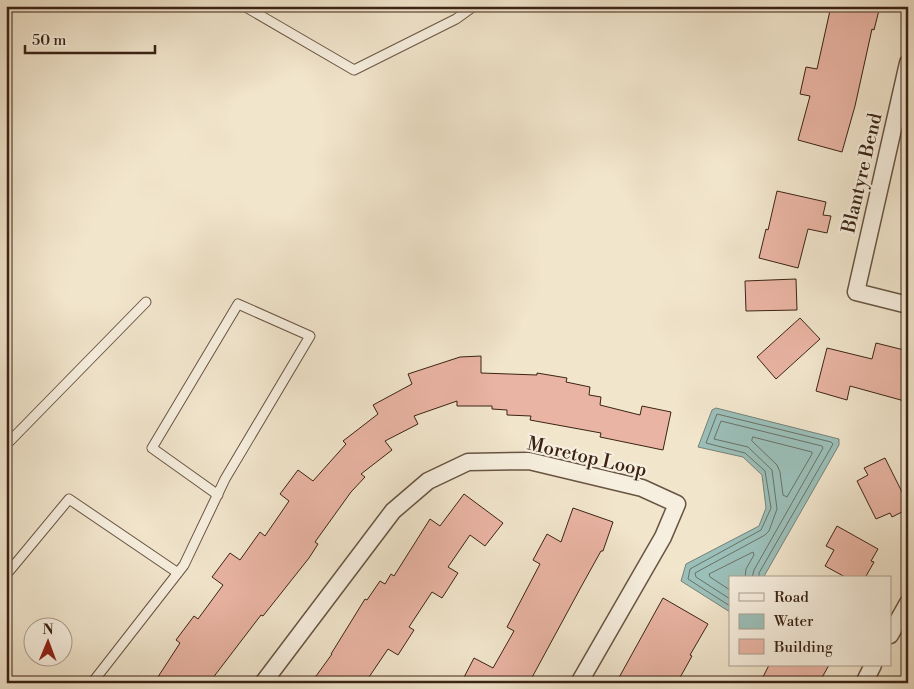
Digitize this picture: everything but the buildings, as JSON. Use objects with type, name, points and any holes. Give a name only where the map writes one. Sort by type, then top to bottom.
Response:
[{"type":"street","name":"Blantyre Bend","points":[[907,67],[856,292],[908,305]]},
{"type":"street","name":"Moretop Loop","points":[[263,683],[393,511],[428,481],[468,462],[520,461],[529,461],[642,488],[676,504],[663,537],[579,683]]},
{"type":"street","points":[[892,631],[908,603]]},
{"type":"street","points":[[864,683],[873,666]]},
{"type":"lane","points":[[244,6],[354,70],[456,19],[474,6]]},
{"type":"lane","points":[[6,445],[146,302]]},
{"type":"lane","points":[[92,683],[184,565],[218,495],[310,336],[238,304],[152,448],[218,495]]},
{"type":"lane","points":[[6,575],[69,499],[178,573]]},
{"type":"water","points":[[716,408],[839,439],[839,445],[764,576],[729,576],[729,611],[681,581],[686,564],[759,526],[766,508],[762,475],[743,457],[698,447],[712,410]]}]
